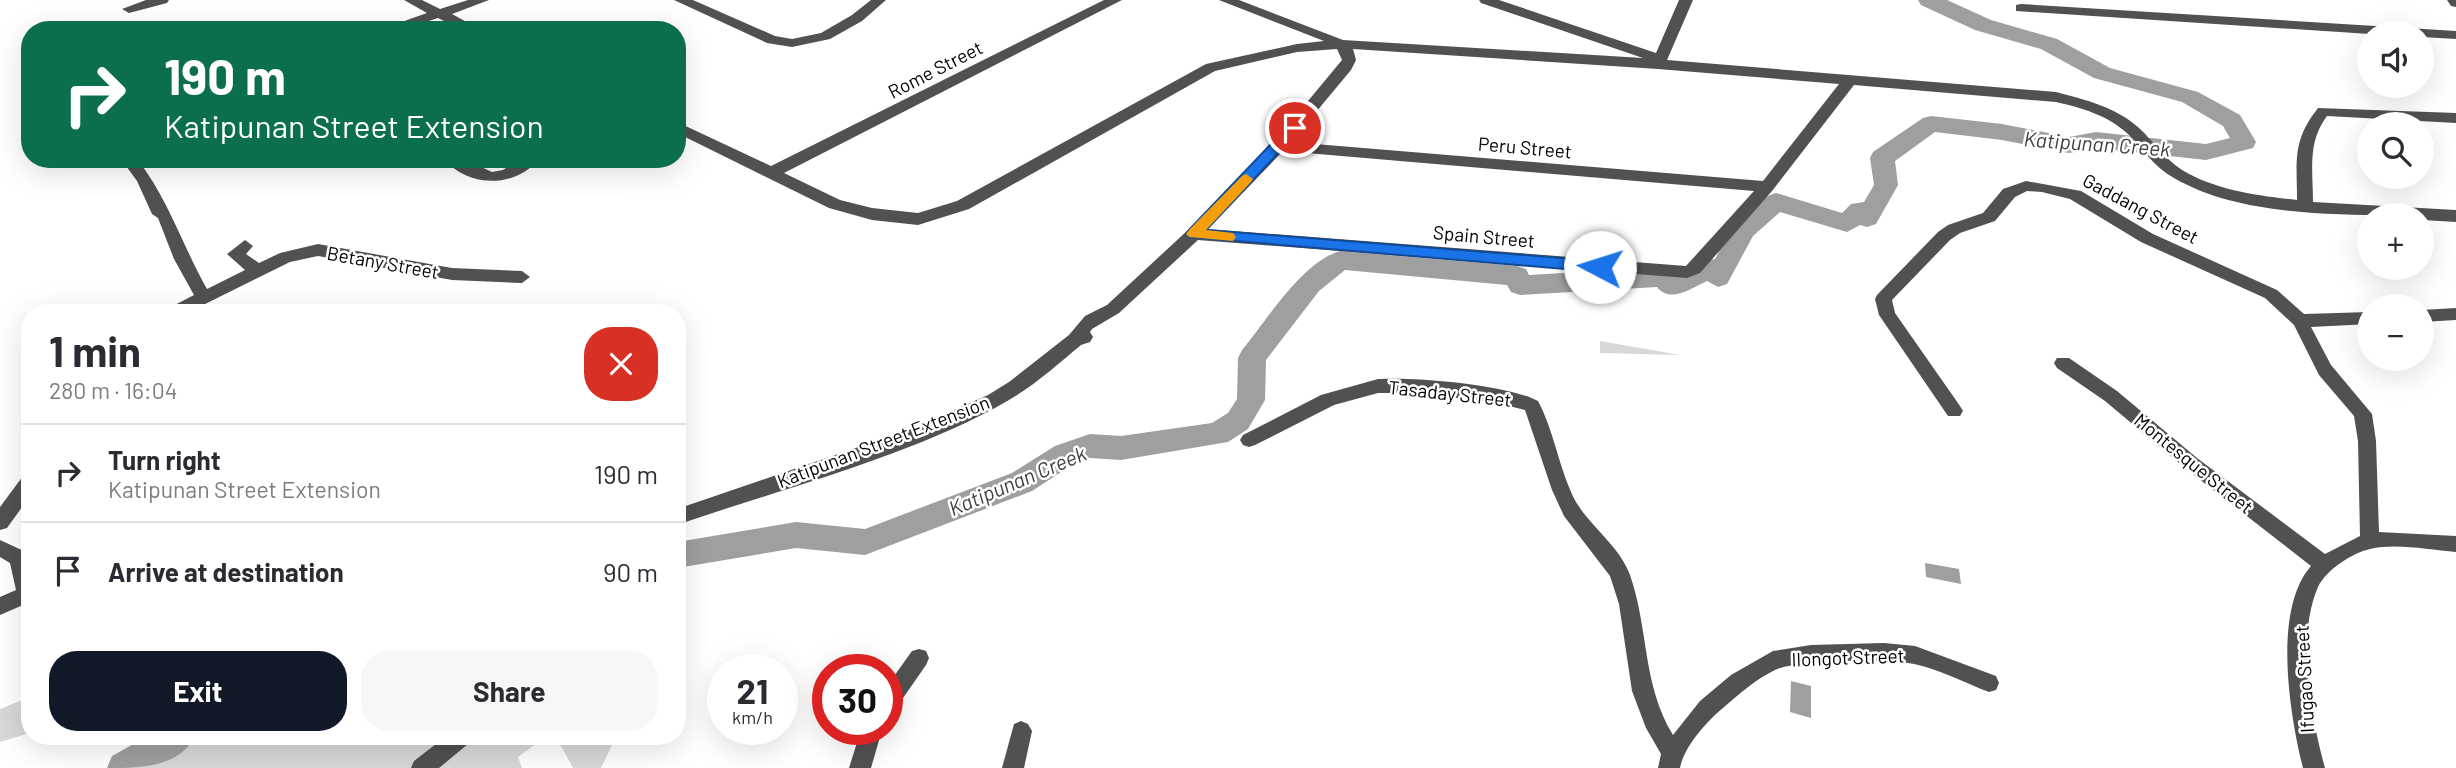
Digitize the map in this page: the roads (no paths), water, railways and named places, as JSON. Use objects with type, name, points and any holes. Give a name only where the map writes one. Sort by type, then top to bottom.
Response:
[{"type":"street","points":[[129,9],[162,0]]},
{"type":"street","points":[[411,0],[456,21]]},
{"type":"street","points":[[415,21],[482,0]]},
{"type":"street","points":[[681,0],[772,40],[792,43],[825,36],[858,18],[879,0]]},
{"type":"street","name":"Rome Street","points":[[772,172],[1115,0]]},
{"type":"street","points":[[1226,0],[1340,44]]},
{"type":"street","points":[[1486,0],[1659,61]]},
{"type":"street","points":[[1659,61],[1686,0]]},
{"type":"street","points":[[2021,8],[2456,35]]},
{"type":"street","points":[[686,131],[835,204],[883,216],[918,219],[963,205],[1211,67],[1297,48],[1340,44],[1659,61],[2056,97],[2103,110],[2124,124],[2173,171],[2200,185],[2254,199],[2456,216]]},
{"type":"street","name":"Katipunan Street Extension","points":[[686,514],[916,433],[962,414],[995,399],[1022,382],[1075,340],[1090,334],[1194,234],[1279,146],[1343,73],[1349,54],[1340,44]]},
{"type":"street","name":"Spain Street","points":[[1194,234],[1680,273],[1694,269],[1767,187],[1850,80]]},
{"type":"street","points":[[2305,205],[2305,152],[2309,129],[2323,111],[2456,118]]},
{"type":"street","name":"Peru Street","points":[[1279,146],[1767,187]]},
{"type":"street","points":[[135,168],[144,179],[158,210],[165,215],[182,259],[204,298]]},
{"type":"street","points":[[468,168],[494,178],[505,177],[518,168]]},
{"type":"street","name":"Gaddang Street","points":[[1954,411],[1887,315],[1884,299],[1944,236],[1954,229],[1989,217],[2009,193],[2026,186],[2074,195],[2147,238],[2271,294],[2300,321],[2325,370],[2363,414],[2367,441],[2370,541]]},
{"type":"street","points":[[245,246],[235,254],[257,270]]},
{"type":"street","name":"Betany Street","points":[[192,304],[286,257],[318,250],[452,274],[522,277]]},
{"type":"street","points":[[2434,315],[2456,314]]},
{"type":"street","points":[[2300,321],[2357,319]]},
{"type":"street","name":"Montesque Street","points":[[2063,363],[2111,396],[2191,463],[2323,564]]},
{"type":"street","name":"Tasaday Street","points":[[1249,440],[1312,407],[1376,386],[1420,387],[1475,393],[1525,401],[1532,406],[1561,490],[1571,510],[1619,572],[1629,604],[1642,691],[1670,760]]},
{"type":"street","points":[[0,522],[21,493]]},
{"type":"street","points":[[2323,564],[2370,541],[2456,544]]},
{"type":"street","points":[[0,548],[19,558],[21,566]]},
{"type":"street","name":"Ifugao Street","points":[[2314,768],[2307,742],[2299,620],[2310,582],[2323,564]]},
{"type":"street","points":[[0,607],[21,597]]},
{"type":"street","name":"Ilongot Street","points":[[1670,760],[1707,708],[1738,682],[1773,660],[1811,654],[1907,654],[1939,663],[1989,683]]},
{"type":"street","points":[[903,681],[919,658]]},
{"type":"street","points":[[1013,768],[1021,731]]},
{"type":"street","points":[[422,768],[451,745]]},
{"type":"street","points":[[860,768],[867,745]]},
{"type":"waterway","name":"Katipunan Creek","points":[[686,553],[796,535],[865,542],[1022,482],[1065,454],[1090,446],[1121,448],[1218,434],[1238,421],[1251,400],[1252,358],[1310,284],[1340,260],[1517,276],[1520,285],[1664,277],[1671,286],[1712,268],[1718,277],[1744,230],[1776,202],[1847,223],[1860,210],[1867,218],[1886,185],[1882,158],[1931,124],[2002,132],[2069,145],[2096,140],[2206,152],[2244,142],[2232,121],[2190,97],[2102,73],[2049,44],[1983,25],[1929,0]]},
{"type":"waterway","name":"Katipunan Creek","points":[[124,768],[163,745]]}]
